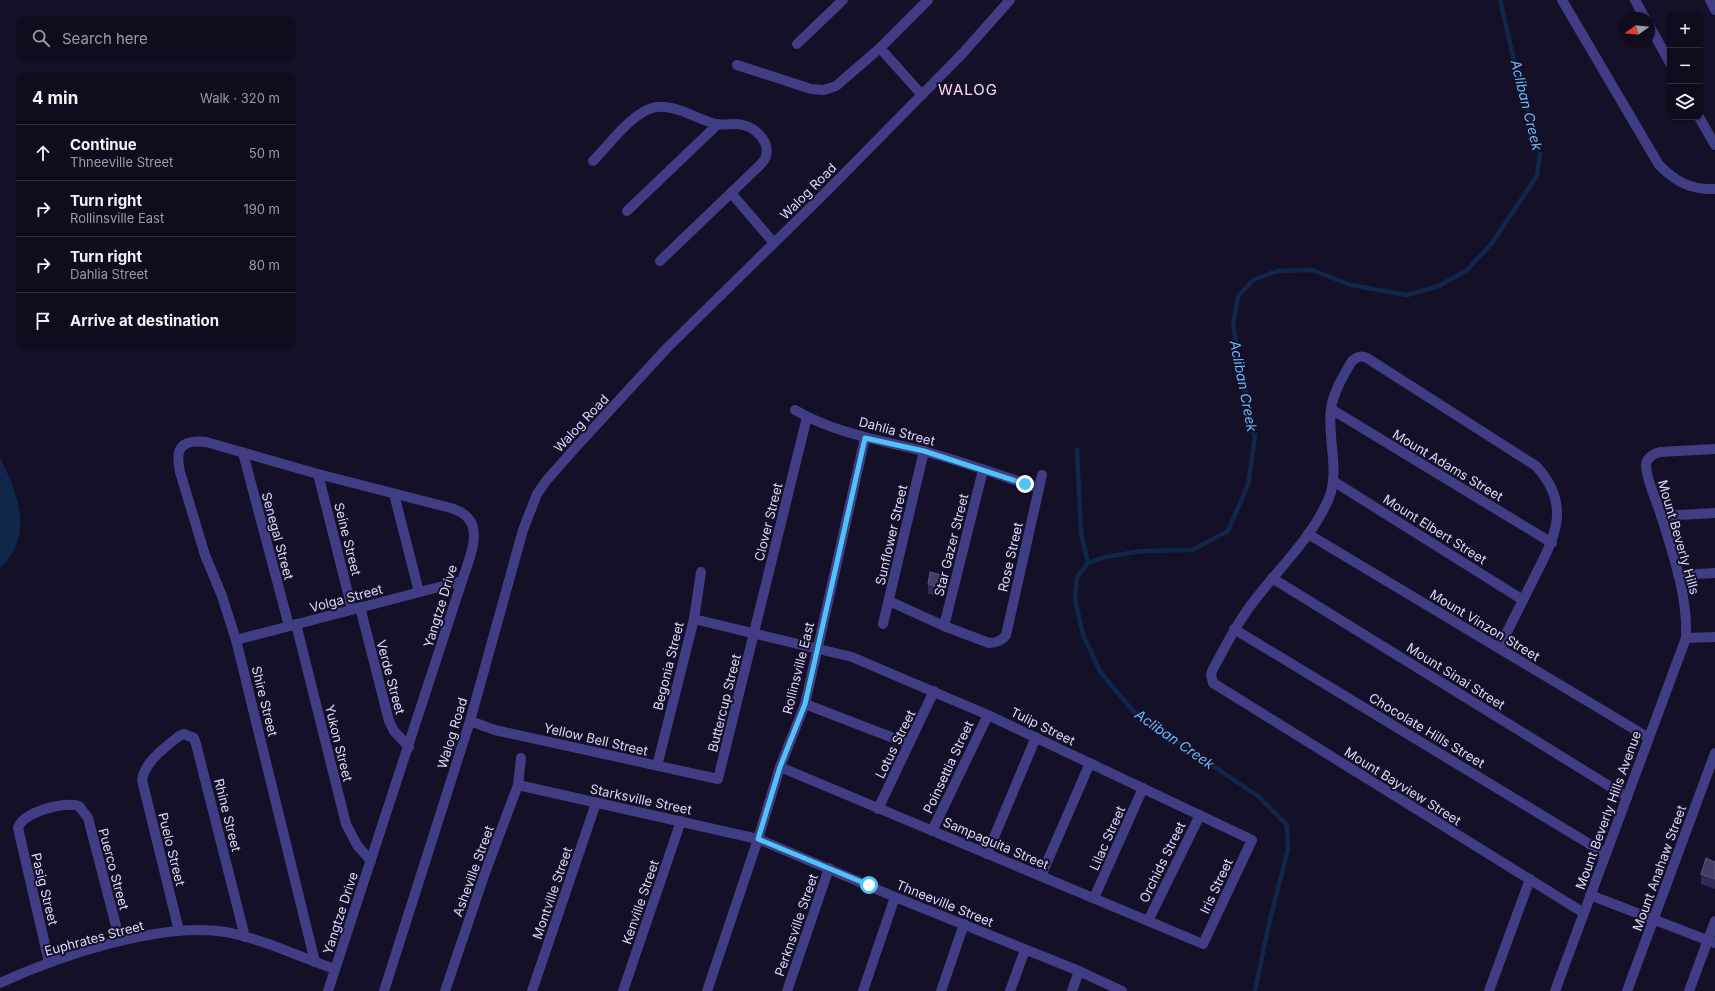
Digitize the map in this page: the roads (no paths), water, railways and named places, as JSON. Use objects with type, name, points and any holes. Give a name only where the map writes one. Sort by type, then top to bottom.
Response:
[{"type":"street","points":[[797,44],[843,0]]},
{"type":"street","points":[[737,65],[811,89],[824,90],[836,86],[880,48],[928,0]]},
{"type":"street","name":"Walog Road","points":[[384,991],[470,721],[523,530],[537,494],[546,480],[667,348],[922,95],[962,54],[1010,0]]},
{"type":"street","points":[[1562,0],[1659,165],[1680,183],[1692,188],[1715,189]]},
{"type":"street","points":[[1635,0],[1642,12]]},
{"type":"street","points":[[1710,0],[1715,10]]},
{"type":"street","points":[[1655,36],[1667,58]]},
{"type":"street","points":[[880,48],[922,95]]},
{"type":"street","points":[[593,161],[634,118],[653,107],[671,108],[718,124],[744,125],[754,129],[762,138],[767,149],[766,157],[759,166],[660,261]]},
{"type":"street","points":[[1702,120],[1715,145]]},
{"type":"street","points":[[627,211],[718,124]]},
{"type":"street","points":[[731,193],[774,243]]},
{"type":"street","points":[[1234,629],[1272,578],[1308,534],[1325,506],[1333,481],[1330,430],[1331,409],[1334,396],[1352,361],[1360,356],[1367,358],[1536,466],[1551,487],[1555,500],[1557,523],[1552,543],[1499,648]]},
{"type":"street","name":"Mount Adams Street","points":[[1331,409],[1552,543]]},
{"type":"street","name":"Dahlia Street","points":[[795,410],[808,417],[865,438],[924,451],[1039,488]]},
{"type":"street","name":"Clover Street","points":[[754,633],[808,417]]},
{"type":"street","name":"Rollinsville East","points":[[707,991],[758,839],[780,767],[805,704],[865,438]]},
{"type":"street","name":"Yangtze Drive","points":[[178,451],[186,444],[198,441],[450,508],[468,517],[472,524],[474,541],[462,581],[328,991]]},
{"type":"street","name":"Mount Beverly Hills","points":[[1686,638],[1685,609],[1678,575],[1662,516],[1646,466],[1648,459],[1654,454],[1660,452],[1715,449]]},
{"type":"street","name":"Shire Street","points":[[178,451],[177,460],[198,536],[236,640],[315,962]]},
{"type":"street","name":"Sunflower Street","points":[[883,624],[924,451]]},
{"type":"street","name":"Senegal Street","points":[[243,453],[292,625]]},
{"type":"street","name":"Star Gazer Street","points":[[944,626],[983,470]]},
{"type":"street","name":"Seine Street","points":[[318,474],[356,608]]},
{"type":"street","name":"Rose Street","points":[[944,626],[989,643],[1003,640],[1006,634],[1042,475]]},
{"type":"street","name":"Mount Elbert Street","points":[[1333,481],[1523,600]]},
{"type":"street","points":[[394,494],[419,592]]},
{"type":"street","points":[[1662,516],[1715,513]]},
{"type":"street","name":"Mount Vinzon Street","points":[[1308,534],[1649,738]]},
{"type":"street","name":"Begonia Street","points":[[657,766],[694,619],[701,572]]},
{"type":"street","points":[[1678,575],[1715,573]]},
{"type":"street","name":"Mount Sinai Street","points":[[1272,578],[1627,797]]},
{"type":"street","name":"Volga Street","points":[[236,640],[462,581]]},
{"type":"street","points":[[888,601],[944,626]]},
{"type":"street","name":"Verde Street","points":[[356,608],[389,721],[394,731],[409,747]]},
{"type":"street","name":"Tulip Street","points":[[694,619],[852,657],[934,690],[1252,840]]},
{"type":"street","name":"Yukon Street","points":[[292,625],[346,824],[356,845],[371,860]]},
{"type":"street","name":"Mount Bayview Street","points":[[1234,629],[1212,671],[1211,679],[1216,686],[1584,913]]},
{"type":"street","name":"Chocolate Hills Street","points":[[1234,629],[1606,854]]},
{"type":"street","name":"Buttercup Street","points":[[718,779],[754,633]]},
{"type":"street","points":[[1686,638],[1715,637]]},
{"type":"street","name":"Mount Beverly Hills Avenue","points":[[1555,991],[1686,638]]},
{"type":"street","name":"Lotus Street","points":[[878,808],[934,690]]},
{"type":"street","points":[[805,704],[909,744]]},
{"type":"street","name":"Poinsettia Street","points":[[932,831],[988,715]]},
{"type":"street","name":"Yellow Bell Street","points":[[470,721],[495,730],[718,779]]},
{"type":"street","name":"Rhine Street","points":[[162,751],[179,736],[184,734],[194,738],[245,937]]},
{"type":"street","points":[[987,854],[1036,737]]},
{"type":"street","name":"Puelo Street","points":[[162,751],[143,773],[144,788],[179,930]]},
{"type":"street","name":"Mount Anahaw Street","points":[[1627,991],[1715,753]]},
{"type":"street","name":"Asheville Street","points":[[445,991],[485,873],[518,784],[521,758]]},
{"type":"street","points":[[1041,876],[1090,764]]},
{"type":"street","name":"Sampaguita Street","points":[[780,767],[1203,944]]},
{"type":"street","name":"Starksville Street","points":[[518,784],[758,839]]},
{"type":"street","name":"Lilac Street","points":[[1094,898],[1143,788]]},
{"type":"street","name":"Montville Street","points":[[532,991],[596,803]]},
{"type":"street","name":"Puerco Street","points":[[20,823],[30,815],[66,804],[79,806],[88,818],[120,941]]},
{"type":"street","name":"Orchids Street","points":[[1148,921],[1200,815]]},
{"type":"street","name":"Kenville Street","points":[[623,991],[681,821]]},
{"type":"street","name":"Pasig Street","points":[[20,823],[18,834],[49,962]]},
{"type":"street","name":"Thneeville Street","points":[[758,839],[895,897],[1079,971],[1122,991]]},
{"type":"street","name":"Iris Street","points":[[1203,944],[1252,840]]},
{"type":"street","name":"Perknsville Street","points":[[787,991],[829,868]]},
{"type":"street","points":[[1489,991],[1530,879]]},
{"type":"street","points":[[1590,895],[1712,941]]},
{"type":"street","points":[[864,991],[895,897]]},
{"type":"street","points":[[1688,991],[1712,941],[1715,921]]},
{"type":"street","points":[[941,991],[964,924]]},
{"type":"street","name":"Euphrates Street","points":[[0,983],[49,962],[120,941],[179,930],[204,930],[245,937],[336,969]]},
{"type":"street","points":[[1010,991],[1025,950]]},
{"type":"street","points":[[1072,991],[1079,971]]},
{"type":"water","points":[[0,457],[13,486],[17,500],[20,514],[20,528],[17,542],[11,555],[0,568]]},
{"type":"waterway","name":"Acliban Creek","points":[[1255,991],[1268,928],[1288,849],[1287,825],[1259,797],[1133,711],[1101,673],[1083,635],[1075,599],[1077,577],[1088,563],[1105,557],[1142,551],[1192,550],[1228,531],[1248,485],[1255,437],[1233,326],[1238,296],[1253,280],[1277,271],[1312,270],[1351,285],[1407,295],[1439,286],[1467,270],[1492,243],[1537,176],[1540,153],[1515,65],[1500,0]]},
{"type":"waterway","points":[[1077,450],[1081,533],[1088,563]]},
{"type":"district","name":"WALOG","points":[[968,89]]}]
